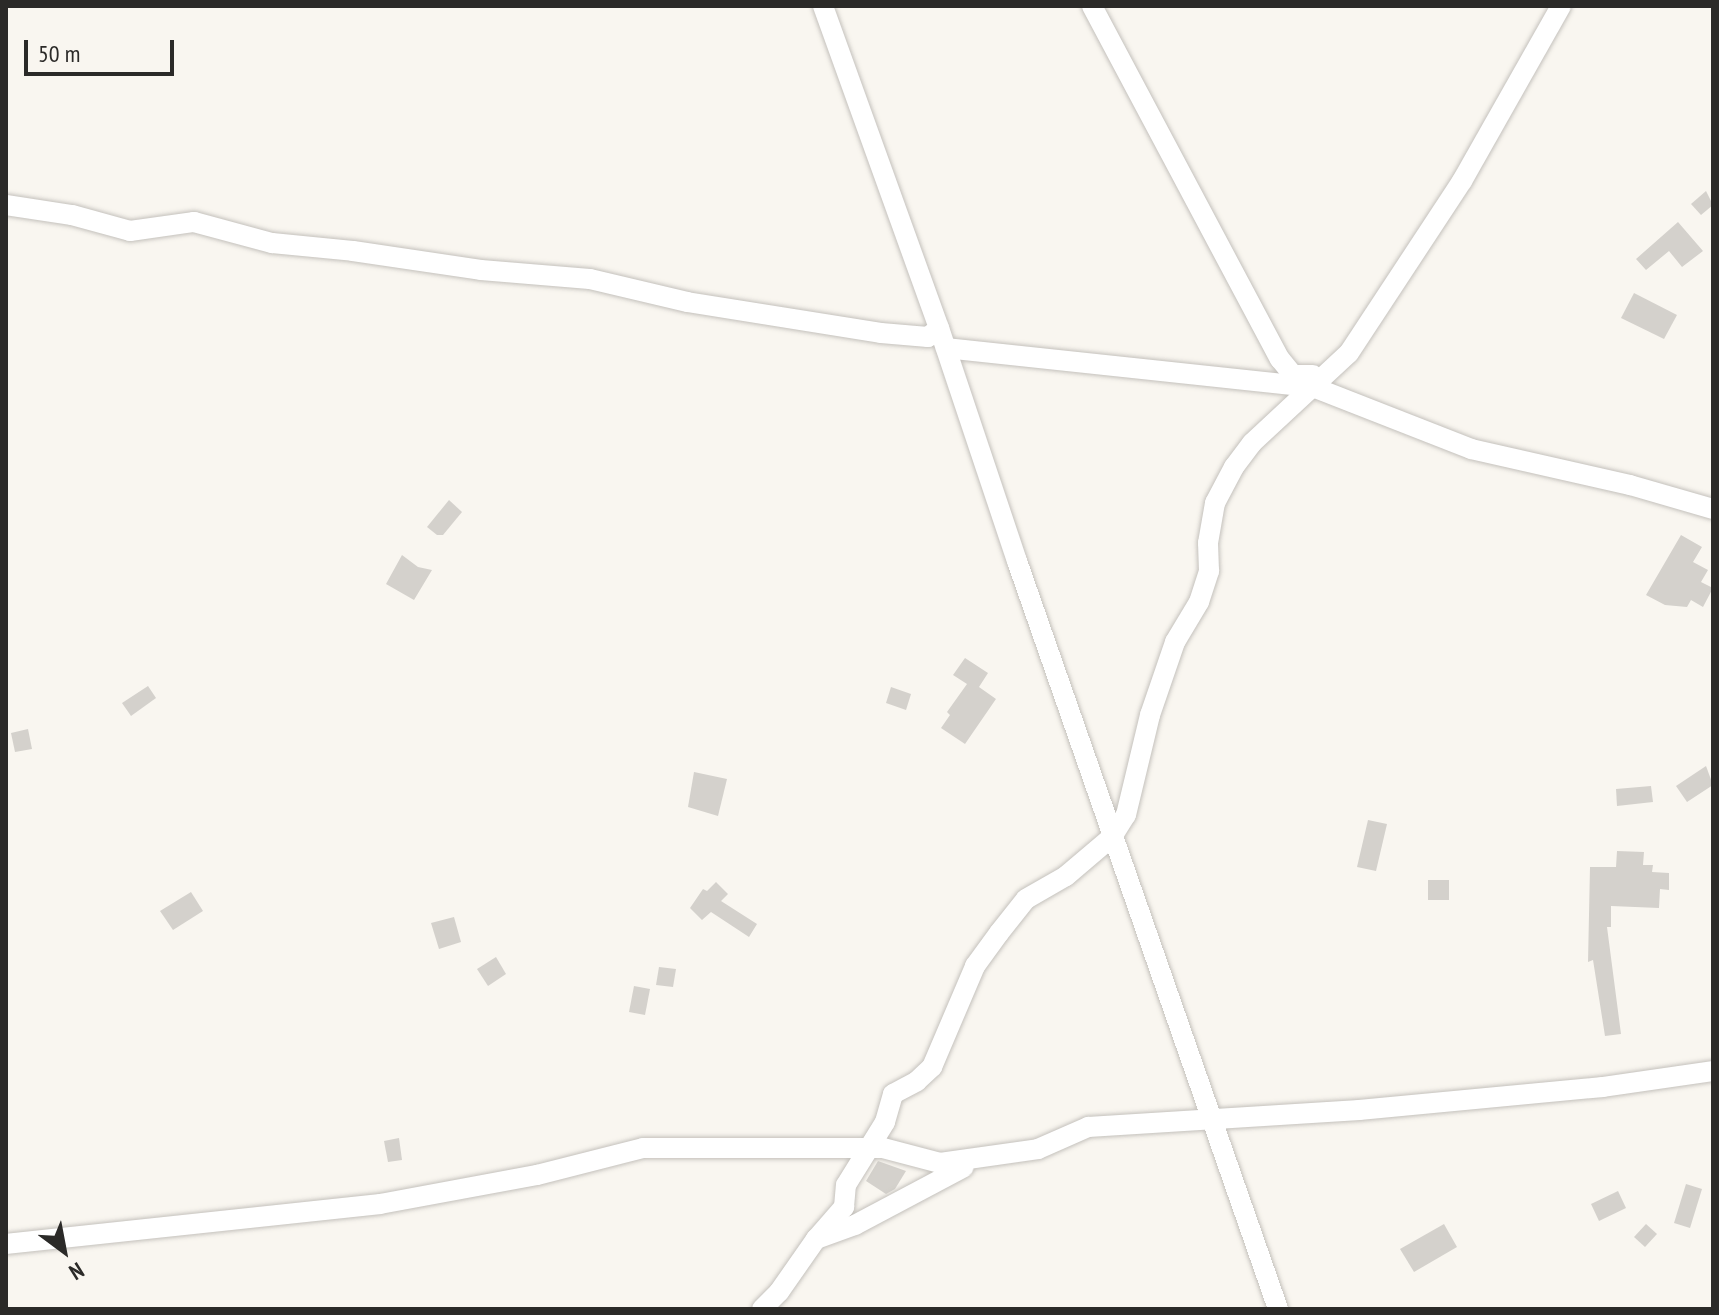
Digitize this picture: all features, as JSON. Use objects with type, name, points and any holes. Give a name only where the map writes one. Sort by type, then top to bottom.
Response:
[{"type":"street","points":[[823,6],[946,348],[1112,837],[1278,1309]]},
{"type":"street","points":[[1092,6],[1280,359],[1293,375],[1319,382],[1471,449],[1630,485],[1713,509]]},
{"type":"street","points":[[762,1309],[779,1292],[816,1239],[844,1207],[846,1185],[885,1122],[893,1094],[917,1081],[932,1067],[975,966],[999,933],[1026,899],[1066,876],[1112,837],[1126,815],[1150,715],[1175,642],[1199,602],[1209,571],[1208,543],[1215,503],[1234,467],[1252,443],[1349,353],[1436,222],[1561,6]]},
{"type":"street","points":[[6,205],[72,215],[130,231],[194,222],[272,243],[481,270],[590,279],[687,302],[881,333],[928,337],[939,328]]},
{"type":"street","points":[[946,348],[1319,382]]},
{"type":"street","points":[[6,1244],[380,1204],[537,1175],[643,1148],[868,1147],[940,1163],[978,1160],[1038,1149],[1088,1127],[1359,1110],[1603,1087],[1713,1071]]},
{"type":"street","points":[[816,1239],[855,1225],[933,1181],[978,1160]]},
{"type":"building","points":[[1706,191],[1713,205],[1701,215],[1691,204]]},
{"type":"building","points":[[1678,222],[1703,251],[1682,267],[1669,251],[1646,270],[1636,259]]},
{"type":"building","points":[[1634,293],[1677,315],[1664,339],[1621,318]]},
{"type":"building","points":[[449,500],[462,512],[443,535],[437,535],[427,527]]},
{"type":"building","points":[[1681,535],[1702,547],[1693,562],[1708,570],[1701,582],[1713,588],[1703,607],[1691,600],[1687,607],[1665,605],[1646,595]]},
{"type":"building","points":[[402,555],[418,567],[432,570],[414,600],[386,584]]},
{"type":"building","points":[[965,658],[988,673],[979,687],[996,699],[965,744],[941,728],[950,715],[947,712],[967,684],[953,675]]},
{"type":"building","points":[[148,686],[156,698],[131,716],[122,703]]},
{"type":"building","points":[[891,687],[911,694],[906,710],[886,703]]},
{"type":"building","points":[[28,729],[32,749],[15,752],[11,733]]},
{"type":"building","points":[[1706,766],[1713,785],[1687,802],[1676,786]]},
{"type":"building","points":[[694,772],[727,779],[718,816],[688,807]]},
{"type":"building","points":[[1651,786],[1653,802],[1617,806],[1616,789]]},
{"type":"building","points":[[1368,820],[1387,824],[1376,871],[1357,867]]},
{"type":"building","points":[[1617,851],[1644,852],[1643,865],[1653,865],[1652,872],[1669,873],[1669,890],[1660,889],[1659,908],[1611,906],[1611,927],[1607,927],[1621,1034],[1605,1036],[1593,960],[1588,962],[1590,867],[1616,867]]},
{"type":"building","points":[[1428,880],[1449,880],[1449,900],[1428,900]]},
{"type":"building","points":[[716,882],[728,894],[721,901],[757,924],[749,937],[711,912],[702,920],[690,908],[703,889],[707,891]]},
{"type":"building","points":[[191,892],[203,911],[173,930],[160,911]]},
{"type":"building","points":[[454,917],[461,942],[439,949],[431,923]]},
{"type":"building","points":[[496,957],[506,974],[488,986],[477,969]]},
{"type":"building","points":[[659,967],[676,969],[673,987],[656,985]]},
{"type":"building","points":[[634,986],[650,989],[645,1015],[629,1012]]},
{"type":"building","points":[[399,1138],[402,1160],[388,1162],[384,1141]]},
{"type":"building","points":[[878,1161],[906,1171],[895,1189],[886,1194],[866,1181]]},
{"type":"building","points":[[1686,1184],[1702,1189],[1690,1228],[1674,1223]]},
{"type":"building","points":[[1618,1191],[1626,1208],[1599,1221],[1591,1204]]},
{"type":"building","points":[[1444,1224],[1457,1247],[1414,1272],[1400,1249]]},
{"type":"building","points":[[1646,1224],[1657,1234],[1645,1247],[1634,1237]]}]
